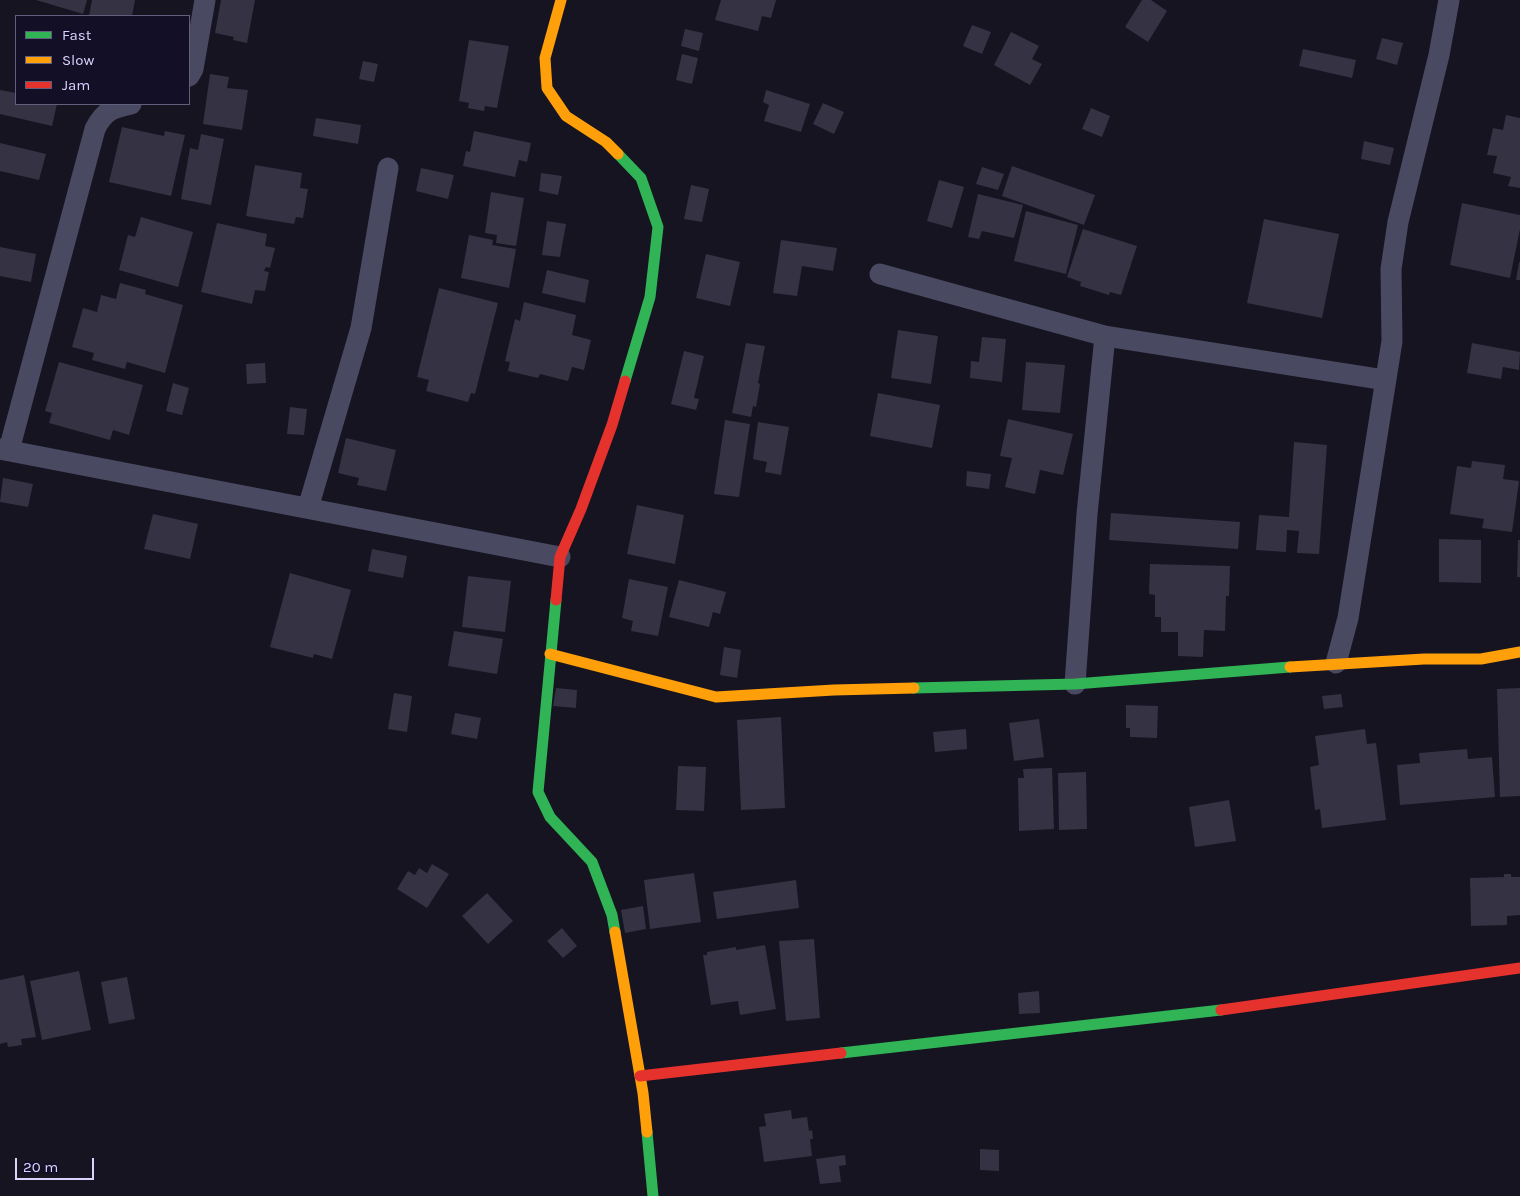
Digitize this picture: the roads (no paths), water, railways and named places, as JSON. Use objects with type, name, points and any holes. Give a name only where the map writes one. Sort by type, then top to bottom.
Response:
[{"type":"street","points":[[190,74],[193,69],[205,0]]},
{"type":"street","points":[[561,0],[545,58],[547,88],[566,116],[606,142],[641,178],[658,228],[650,297],[612,425],[581,509],[560,557],[538,792],[550,818],[592,862],[612,915],[640,1076],[653,1196]]},
{"type":"street","points":[[1336,663],[1348,618],[1392,341],[1391,269],[1398,222],[1439,55],[1449,0]]},
{"type":"street","points":[[126,105],[115,107],[101,116],[95,129],[5,449],[560,557]]},
{"type":"street","points":[[308,508],[361,328],[388,168]]},
{"type":"street","points":[[880,274],[1105,336],[1385,380]]},
{"type":"street","points":[[1075,684],[1087,514],[1105,336]]},
{"type":"street","points":[[550,654],[716,697],[834,690],[1075,684],[1336,663],[1424,659],[1481,659],[1520,652]]},
{"type":"street","points":[[640,1076],[1234,1008],[1520,968]]}]
